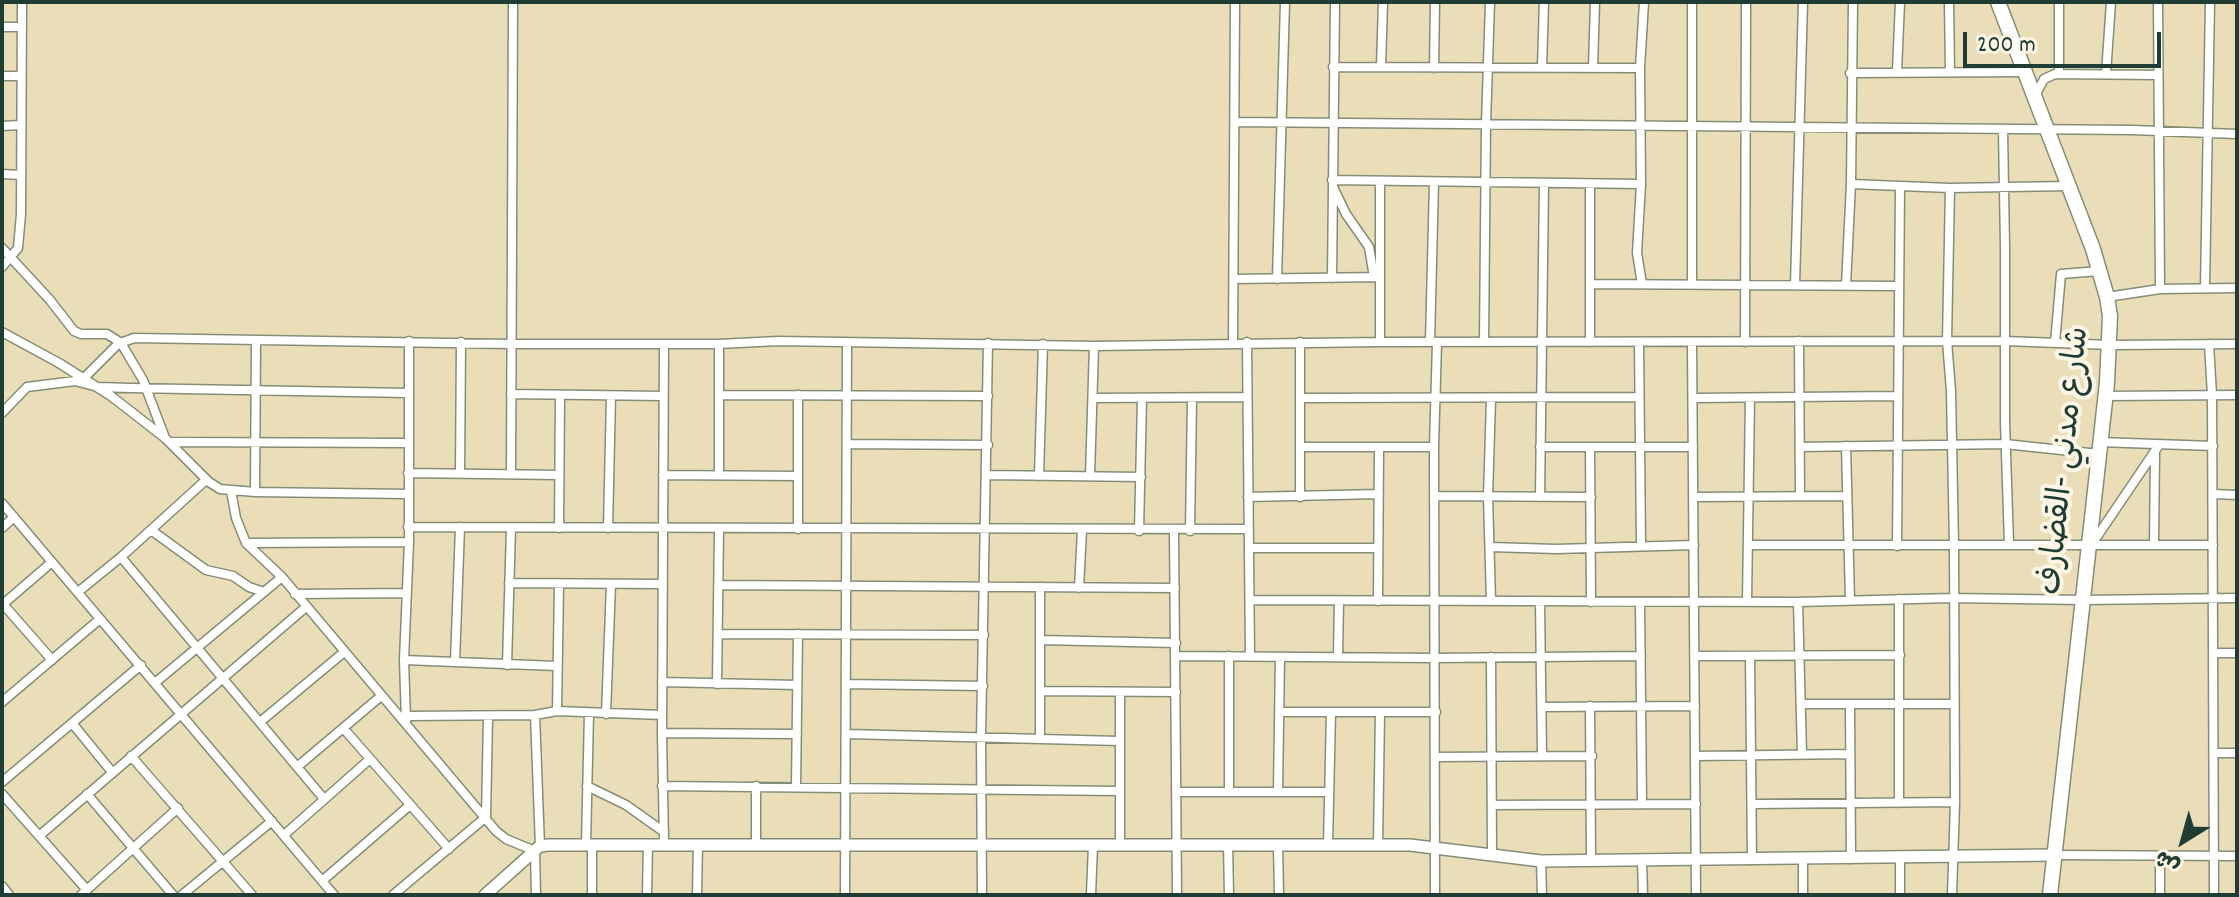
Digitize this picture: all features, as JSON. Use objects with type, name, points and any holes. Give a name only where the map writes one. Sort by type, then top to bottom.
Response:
[{"type":"highway","name":"شارع مدني -القضارف","points":[[1998,2],[2099,271],[2107,297],[2111,345],[2050,895]]},
{"type":"street","points":[[2,267],[19,245],[22,2]]},
{"type":"street","points":[[511,474],[513,2]]},
{"type":"street","points":[[1233,342],[1235,2]]},
{"type":"street","points":[[1277,279],[1285,2]]},
{"type":"street","points":[[1332,278],[1335,2]]},
{"type":"street","points":[[1381,67],[1383,2]]},
{"type":"street","points":[[1434,68],[1435,2]]},
{"type":"street","points":[[1484,342],[1490,2]]},
{"type":"street","points":[[1542,67],[1544,2]]},
{"type":"street","points":[[1593,67],[1595,2]]},
{"type":"street","points":[[1642,284],[1637,253],[1644,2]]},
{"type":"street","points":[[1692,2],[1692,283]]},
{"type":"street","points":[[1745,342],[1746,2]]},
{"type":"street","points":[[1795,285],[1803,2]]},
{"type":"street","points":[[1846,285],[1851,184],[1853,2]]},
{"type":"street","points":[[1897,71],[1900,2]]},
{"type":"street","points":[[1949,2],[1950,72]]},
{"type":"street","points":[[2059,2],[2059,74]]},
{"type":"street","points":[[2106,74],[2111,2]]},
{"type":"street","points":[[2158,2],[2160,289]]},
{"type":"street","points":[[2205,287],[2210,2]]},
{"type":"street","points":[[2,27],[21,27]]},
{"type":"street","points":[[1333,67],[1640,68]]},
{"type":"street","points":[[1850,73],[2025,72]]},
{"type":"street","points":[[2035,97],[2046,77],[2059,74],[2158,75]]},
{"type":"street","points":[[2,76],[21,76]]},
{"type":"street","points":[[1235,122],[1691,125],[2237,134]]},
{"type":"street","points":[[2,126],[20,125]]},
{"type":"street","points":[[2003,130],[2005,444],[2009,544]]},
{"type":"street","points":[[2,174],[20,175]]},
{"type":"street","points":[[1380,181],[1377,277],[1380,342]]},
{"type":"street","points":[[1332,182],[1641,184]]},
{"type":"street","points":[[1332,182],[1346,214],[1369,247],[1377,277]]},
{"type":"street","points":[[1434,182],[1435,895]]},
{"type":"street","points":[[1540,497],[1544,183]]},
{"type":"street","points":[[1590,184],[1590,342]]},
{"type":"street","points":[[1851,184],[1950,188],[2068,186]]},
{"type":"street","points":[[1897,546],[1900,187]]},
{"type":"street","points":[[1950,188],[1947,341],[1954,545],[1955,802],[1952,895]]},
{"type":"street","points":[[2,248],[74,331],[107,334],[121,343],[147,388],[168,440]]},
{"type":"street","points":[[2055,343],[2061,274],[2099,271]]},
{"type":"street","points":[[1234,279],[1377,277]]},
{"type":"street","points":[[1590,284],[1898,286]]},
{"type":"street","points":[[2107,297],[2160,289],[2237,288]]},
{"type":"street","points":[[2,332],[98,387],[168,440],[214,486],[231,491],[255,492],[408,494]]},
{"type":"street","points":[[84,378],[121,343],[134,338],[511,344],[778,341],[1094,346],[1233,342],[1799,341],[2237,344]]},
{"type":"street","points":[[255,492],[256,340]]},
{"type":"street","points":[[406,719],[404,660],[409,542],[409,341]]},
{"type":"street","points":[[1799,341],[1800,496]]},
{"type":"street","points":[[460,473],[461,342]]},
{"type":"street","points":[[1247,342],[1250,656]]},
{"type":"street","points":[[1300,342],[1300,497]]},
{"type":"street","points":[[1639,342],[1641,546]]},
{"type":"street","points":[[1692,342],[1696,895]]},
{"type":"street","points":[[845,895],[847,343]]},
{"type":"street","points":[[982,895],[981,737],[988,343]]},
{"type":"street","points":[[664,344],[664,838]]},
{"type":"street","points":[[719,344],[719,474]]},
{"type":"street","points":[[1039,476],[1043,344]]},
{"type":"street","points":[[2209,344],[2213,446],[2214,895]]},
{"type":"street","points":[[1090,476],[1094,346]]},
{"type":"street","points":[[2,413],[22,389],[75,381],[98,387],[408,393]]},
{"type":"street","points":[[511,394],[663,396]]},
{"type":"street","points":[[559,528],[560,395]]},
{"type":"street","points":[[719,395],[988,396]]},
{"type":"street","points":[[798,395],[798,529]]},
{"type":"street","points":[[2105,396],[2237,395]]},
{"type":"street","points":[[608,528],[611,396]]},
{"type":"street","points":[[1693,398],[1897,396]]},
{"type":"street","points":[[1093,398],[1247,397]]},
{"type":"street","points":[[1300,398],[1639,397]]},
{"type":"street","points":[[1190,531],[1192,398]]},
{"type":"street","points":[[1747,601],[1750,398]]},
{"type":"street","points":[[1139,531],[1142,399]]},
{"type":"street","points":[[1491,399],[1488,497],[1491,601]]},
{"type":"street","points":[[168,440],[408,443]]},
{"type":"street","points":[[848,444],[988,445]]},
{"type":"street","points":[[1800,447],[2005,444],[2157,449],[2213,446]]},
{"type":"street","points":[[1846,446],[1850,600]]},
{"type":"street","points":[[1300,447],[1434,447]]},
{"type":"street","points":[[1378,601],[1379,447]]},
{"type":"street","points":[[1540,447],[1693,447]]},
{"type":"street","points":[[1590,447],[1591,602]]},
{"type":"street","points":[[2154,545],[2157,449]]},
{"type":"street","points":[[2090,545],[2157,449]]},
{"type":"street","points":[[408,473],[559,475]]},
{"type":"street","points":[[663,475],[798,476]]},
{"type":"street","points":[[987,475],[1141,477]]},
{"type":"street","points":[[78,592],[206,480]]},
{"type":"street","points":[[231,491],[236,518],[246,543],[282,577],[343,653],[406,719],[500,836],[538,848],[648,844],[664,838],[698,844],[1378,845],[1436,848],[1541,861],[1851,859],[1954,855],[2237,856]]},
{"type":"street","points":[[1248,497],[1379,494]]},
{"type":"street","points":[[2213,494],[2237,495]]},
{"type":"street","points":[[1436,496],[1591,497]]},
{"type":"street","points":[[1694,497],[1847,496]]},
{"type":"street","points":[[2,503],[334,895]]},
{"type":"street","points":[[2,528],[14,517]]},
{"type":"street","points":[[408,527],[1248,529]]},
{"type":"street","points":[[455,662],[460,527]]},
{"type":"street","points":[[507,665],[511,528]]},
{"type":"street","points":[[717,684],[719,529]]},
{"type":"street","points":[[151,530],[206,570],[233,576],[249,587],[264,592]]},
{"type":"street","points":[[1079,588],[1082,530]]},
{"type":"street","points":[[1174,531],[1177,895]]},
{"type":"street","points":[[246,543],[409,542]]},
{"type":"street","points":[[1490,547],[1694,545]]},
{"type":"street","points":[[1749,545],[2213,545]]},
{"type":"street","points":[[1249,548],[1378,548]]},
{"type":"street","points":[[121,557],[324,799]]},
{"type":"street","points":[[52,562],[3,604],[52,660]]},
{"type":"street","points":[[156,682],[282,577]]},
{"type":"street","points":[[509,583],[663,584]]},
{"type":"street","points":[[606,714],[611,584]]},
{"type":"street","points":[[557,711],[559,585]]},
{"type":"street","points":[[719,585],[1175,588]]},
{"type":"street","points":[[1040,587],[1040,739]]},
{"type":"street","points":[[295,594],[407,593]]},
{"type":"street","points":[[1250,600],[1798,602],[1952,598],[2237,598]]},
{"type":"street","points":[[1899,599],[1899,803]]},
{"type":"street","points":[[1338,656],[1339,601]]},
{"type":"street","points":[[1540,602],[1542,756]]},
{"type":"street","points":[[1640,602],[1642,804]]},
{"type":"street","points":[[1798,602],[1802,754]]},
{"type":"street","points":[[39,836],[306,607]]},
{"type":"street","points":[[2,702],[100,619]]},
{"type":"street","points":[[718,634],[984,635]]},
{"type":"street","points":[[796,786],[798,634]]},
{"type":"street","points":[[1041,640],[1176,643]]},
{"type":"street","points":[[260,722],[343,653]]},
{"type":"street","points":[[2214,653],[2237,653]]},
{"type":"street","points":[[1695,656],[1900,655]]},
{"type":"street","points":[[1176,656],[1641,656]]},
{"type":"street","points":[[1229,656],[1229,790]]},
{"type":"street","points":[[1750,656],[1752,860]]},
{"type":"street","points":[[1278,790],[1280,657]]},
{"type":"street","points":[[1491,657],[1492,856]]},
{"type":"street","points":[[404,660],[557,666]]},
{"type":"street","points":[[2,782],[141,665]]},
{"type":"street","points":[[662,682],[797,685]]},
{"type":"street","points":[[847,684],[983,686]]},
{"type":"street","points":[[1041,691],[1176,692]]},
{"type":"street","points":[[1120,692],[1120,845]]},
{"type":"street","points":[[297,767],[381,696]]},
{"type":"street","points":[[1801,704],[1954,704]]},
{"type":"street","points":[[1850,705],[1851,859]]},
{"type":"street","points":[[1590,706],[1591,860]]},
{"type":"street","points":[[1542,707],[1695,706]]},
{"type":"street","points":[[406,719],[535,715],[557,711],[662,715]]},
{"type":"street","points":[[1280,712],[1436,712]]},
{"type":"street","points":[[1328,845],[1331,712]]},
{"type":"street","points":[[1378,845],[1380,712]]},
{"type":"street","points":[[589,713],[587,786],[592,895]]},
{"type":"street","points":[[535,715],[536,895]]},
{"type":"street","points":[[393,895],[486,817],[488,717]]},
{"type":"street","points":[[72,723],[112,772]]},
{"type":"street","points":[[344,729],[449,849]]},
{"type":"street","points":[[662,733],[797,734]]},
{"type":"street","points":[[847,734],[1119,741]]},
{"type":"street","points":[[2215,753],[2237,753]]},
{"type":"street","points":[[1695,756],[1850,754]]},
{"type":"street","points":[[131,756],[252,895]]},
{"type":"street","points":[[1436,757],[1592,756]]},
{"type":"street","points":[[284,835],[370,759]]},
{"type":"street","points":[[587,786],[626,805],[664,838]]},
{"type":"street","points":[[662,786],[1119,791]]},
{"type":"street","points":[[756,786],[756,844]]},
{"type":"street","points":[[1177,792],[1328,792]]},
{"type":"street","points":[[2,794],[84,892],[178,808]]},
{"type":"street","points":[[87,794],[173,895]]},
{"type":"street","points":[[1752,804],[1955,802]]},
{"type":"street","points":[[1492,805],[1696,804]]},
{"type":"street","points":[[322,881],[410,805]]},
{"type":"street","points":[[182,895],[272,821]]},
{"type":"street","points":[[647,895],[648,844]]},
{"type":"street","points":[[697,895],[698,844]]},
{"type":"street","points":[[1228,844],[1229,895]]},
{"type":"street","points":[[1091,895],[1093,845]]},
{"type":"street","points":[[1278,846],[1279,895]]},
{"type":"street","points":[[485,895],[538,848]]},
{"type":"street","points":[[2160,856],[2160,895]]},
{"type":"street","points":[[1900,857],[1900,895]]},
{"type":"street","points":[[1803,859],[1803,895]]},
{"type":"street","points":[[1642,860],[1643,895]]},
{"type":"street","points":[[1541,861],[1542,895]]},
{"type":"street","points":[[2,886],[9,895]]}]
